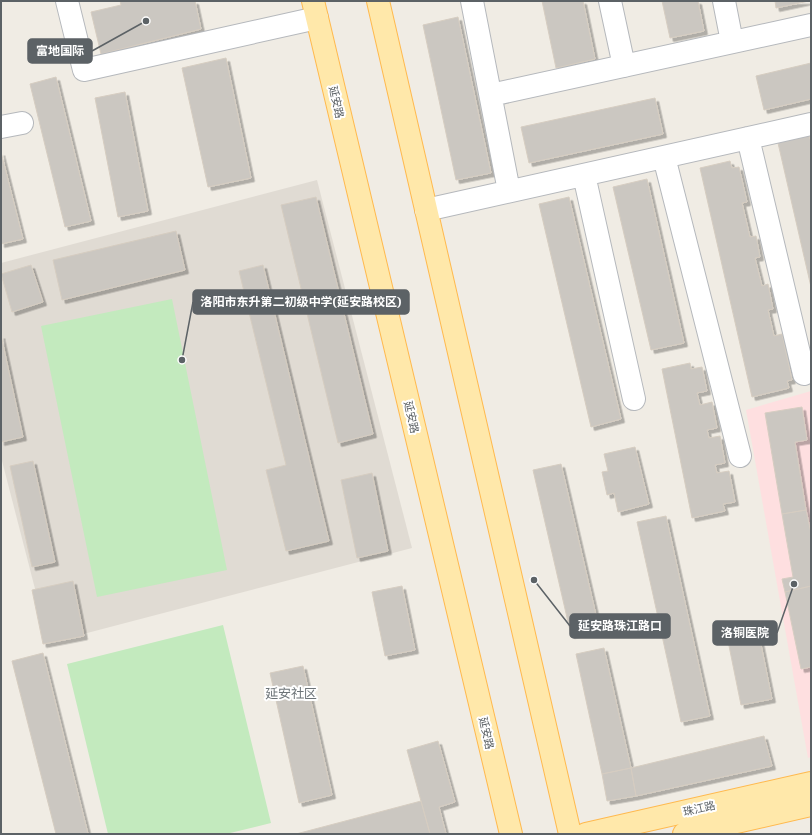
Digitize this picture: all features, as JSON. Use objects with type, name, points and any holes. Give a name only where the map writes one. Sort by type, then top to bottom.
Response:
[{"type":"main road","points":[[378,1],[570,834]]},
{"type":"main road","name":"延安路","points":[[315,9],[511,834]]},
{"type":"main road","name":"珠江路","points":[[586,834],[811,783]]},
{"type":"main road","name":"珠江路","points":[[684,834],[811,805]]},
{"type":"street","points":[[67,1],[84,70],[315,9]]},
{"type":"street","points":[[472,1],[509,191]]},
{"type":"street","points":[[610,1],[624,66]]},
{"type":"street","points":[[724,1],[732,42]]},
{"type":"street","points":[[490,95],[811,25]]},
{"type":"street","points":[[1,127],[22,123]]},
{"type":"street","points":[[426,210],[811,124]]},
{"type":"street","points":[[748,138],[804,374]]},
{"type":"street","points":[[664,157],[740,456]]},
{"type":"street","points":[[584,175],[634,399]]},
{"type":"shaded area","points":[[317,180],[412,548],[49,643],[1,457],[1,263]]},
{"type":"shaded area","points":[[811,391],[811,757],[808,758],[746,410]]},
{"type":"green space","points":[[172,299],[227,570],[97,597],[41,326]]},
{"type":"green space","points":[[223,625],[271,823],[226,834],[108,834],[67,664]]},
{"type":"building","points":[[120,1],[195,1],[201,29],[101,54],[91,12],[121,5]]},
{"type":"building","points":[[542,1],[583,1],[595,59],[556,68]]},
{"type":"building","points":[[662,1],[698,1],[704,31],[670,38]]},
{"type":"building","points":[[775,1],[809,1],[776,8]]},
{"type":"building","points":[[458,17],[491,173],[456,180],[423,25]]},
{"type":"building","points":[[226,58],[251,178],[208,187],[182,68]]},
{"type":"building","points":[[811,63],[811,99],[764,110],[756,76]]},
{"type":"building","points":[[56,77],[91,221],[65,227],[30,84]]},
{"type":"building","points":[[125,92],[148,211],[118,217],[95,98]]},
{"type":"building","points":[[655,98],[663,134],[529,163],[521,127]]},
{"type":"building","points":[[809,136],[811,142],[811,287],[778,143]]},
{"type":"building","points":[[1,152],[23,239],[1,244]]},
{"type":"building","points":[[730,161],[732,168],[739,167],[747,202],[742,203],[750,237],[756,236],[760,257],[755,258],[762,286],[768,284],[773,309],[768,310],[774,336],[782,334],[792,380],[787,381],[789,388],[752,397],[700,168]]},
{"type":"building","points":[[647,179],[684,343],[651,350],[613,187]]},
{"type":"building","points":[[316,197],[373,434],[338,443],[281,205]]},
{"type":"building","points":[[569,197],[621,419],[591,427],[539,204]]},
{"type":"building","points":[[176,231],[185,270],[62,300],[53,260]]},
{"type":"building","points":[[31,265],[43,302],[12,312],[1,274]]},
{"type":"building","points":[[263,265],[329,541],[286,551],[266,470],[286,465],[239,271]]},
{"type":"building","points":[[1,335],[23,437],[1,442]]},
{"type":"building","points":[[690,363],[691,369],[702,367],[707,391],[697,393],[700,405],[712,402],[717,428],[707,430],[709,438],[720,436],[725,463],[715,465],[717,473],[729,471],[735,502],[723,504],[725,511],[692,518],[662,369]]},
{"type":"building","points":[[802,407],[807,440],[795,442],[806,510],[782,514],[765,413]]},
{"type":"building","points":[[635,447],[649,504],[618,512],[614,493],[607,495],[602,472],[608,471],[604,454]]},
{"type":"building","points":[[33,461],[55,562],[32,567],[10,466]]},
{"type":"building","points":[[561,464],[599,628],[571,635],[533,470]]},
{"type":"building","points":[[372,473],[388,551],[357,558],[341,480]]},
{"type":"building","points":[[806,510],[811,533],[811,586],[785,592],[782,579],[793,577],[782,514]]},
{"type":"building","points":[[666,516],[710,716],[681,722],[637,522]]},
{"type":"building","points":[[73,581],[84,636],[43,644],[32,590]]},
{"type":"building","points":[[402,586],[415,650],[385,656],[372,592]]},
{"type":"building","points":[[811,586],[811,667],[801,669],[785,592]]},
{"type":"building","points":[[759,635],[772,699],[741,705],[728,641]]},
{"type":"building","points":[[604,648],[631,768],[602,774],[576,654]]},
{"type":"building","points":[[43,653],[88,834],[56,834],[12,661]]},
{"type":"building","points":[[303,666],[332,795],[299,803],[270,673]]},
{"type":"building","points":[[764,736],[772,766],[636,796],[631,768]]},
{"type":"building","points":[[438,741],[455,802],[439,807],[446,834],[430,834],[407,750]]},
{"type":"building","points":[[631,768],[636,796],[607,801],[602,774]]},
{"type":"building","points":[[421,801],[430,834],[296,834]]},
{"type":"place","name":"富地国际","points":[[146,21]]},
{"type":"place","name":"洛阳市东升第二初级中学(延安路校区)","points":[[182,360]]},
{"type":"place","name":"延安路珠江路口","points":[[534,580]]},
{"type":"place","name":"洛铜医院","points":[[794,584]]},
{"type":"district","name":"延安社区","points":[[291,693]]}]
